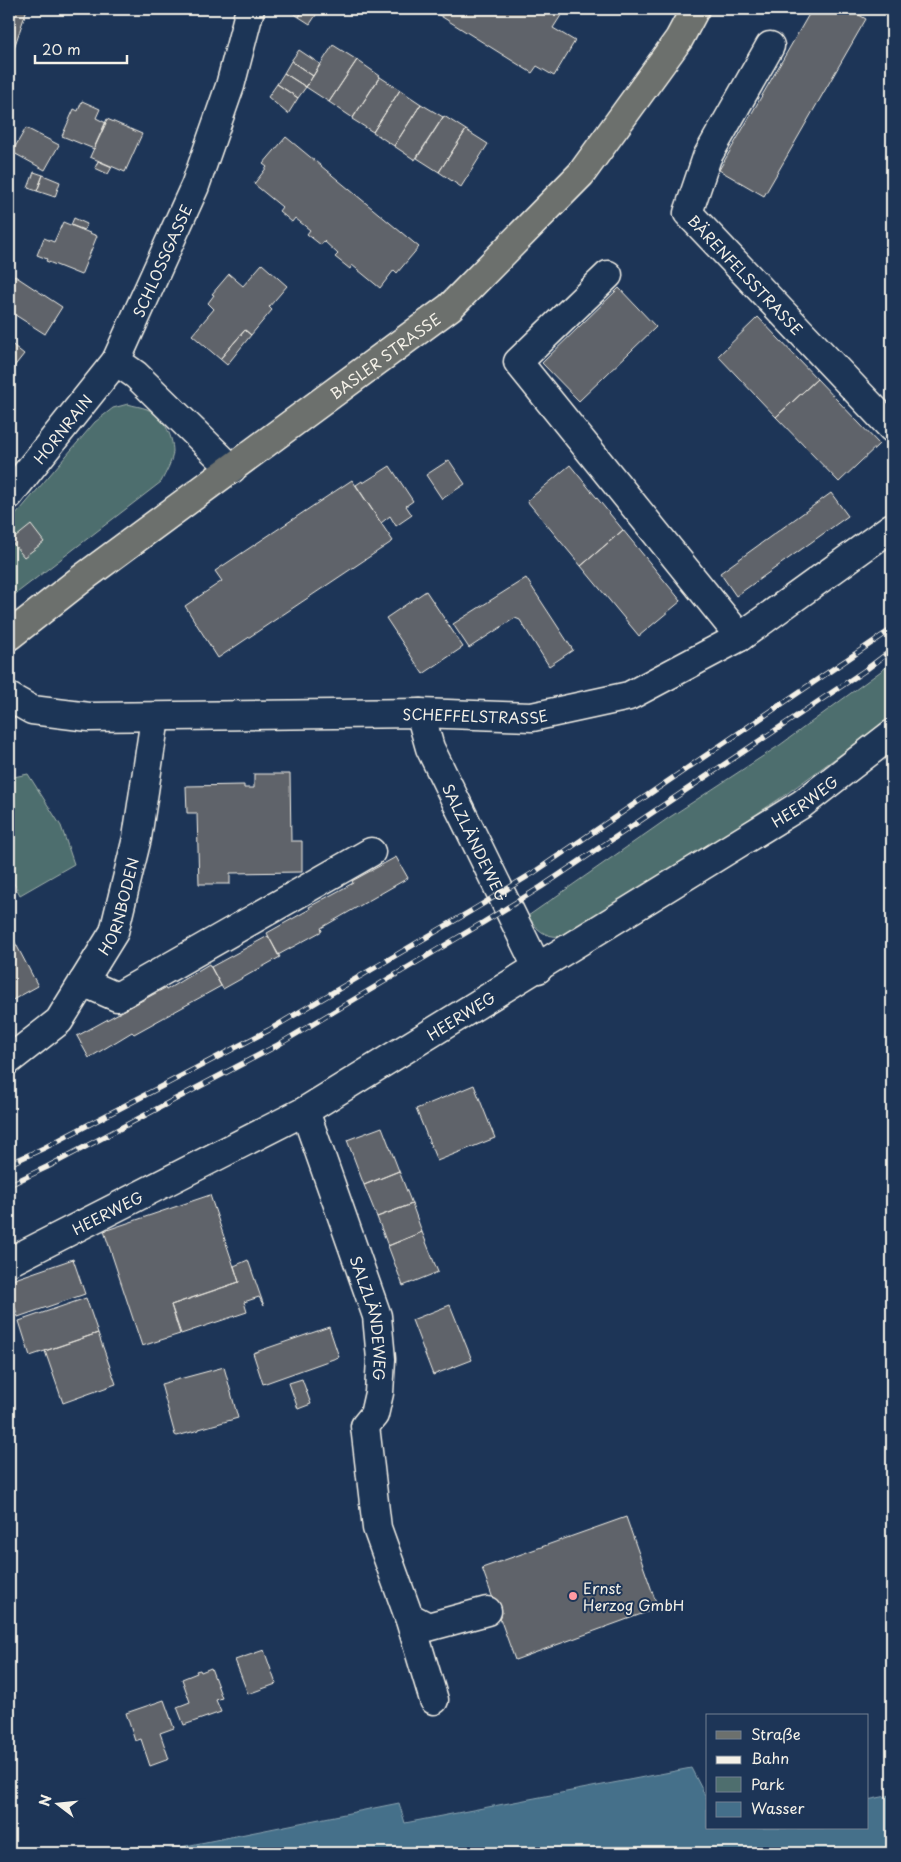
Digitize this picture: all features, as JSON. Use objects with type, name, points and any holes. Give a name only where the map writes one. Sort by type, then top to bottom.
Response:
[{"type":"main road","name":"BASLER STRASSE","points":[[9,636],[84,578],[450,307],[581,174],[679,39],[696,9]]},
{"type":"street","name":"SCHLOSSGASSE","points":[[116,361],[195,186],[230,86],[250,9]]},
{"type":"street","name":"BÄRENFELSSTRASSE","points":[[770,46],[707,157],[688,213],[892,428]]},
{"type":"street","points":[[608,275],[518,362],[740,637]]},
{"type":"street","points":[[116,361],[136,375],[232,469]]},
{"type":"street","name":"HORNRAIN","points":[[9,495],[116,361]]},
{"type":"street","name":"SCHEFFELSTRASSE","points":[[9,697],[32,710],[89,718],[420,713],[532,718],[629,696],[740,637],[892,527]]},
{"type":"street","name":"SALZLÄNDEWEG","points":[[420,713],[430,748],[538,969]]},
{"type":"street","name":"HORNBODEN","points":[[9,1060],[59,1021],[114,932],[137,838],[155,718]]},
{"type":"street","name":"HEERWEG","points":[[9,1262],[305,1111],[538,969],[802,804],[892,734]]},
{"type":"street","points":[[83,982],[117,997],[370,852]]},
{"type":"street","name":"SALZLÄNDEWEG","points":[[305,1111],[377,1316],[381,1359],[379,1392],[374,1415],[365,1426],[377,1528],[409,1617],[434,1700]]},
{"type":"street","points":[[409,1617],[428,1627],[487,1611]]},
{"type":"green space","points":[[128,404],[153,412],[162,421],[169,433],[173,452],[161,482],[9,599],[9,523],[95,422],[113,408]]},
{"type":"green space","points":[[892,663],[892,717],[785,795],[603,917],[580,930],[563,936],[546,934],[538,929],[528,916],[667,819],[780,745]]},
{"type":"green space","points":[[28,774],[61,826],[74,864],[20,895],[9,874],[9,778]]},
{"type":"water","points":[[691,1768],[706,1797],[706,1830],[868,1830],[868,1800],[892,1795],[892,1853],[151,1853],[399,1803],[405,1823]]},
{"type":"building","points":[[9,9],[27,9],[13,51],[9,49]]},
{"type":"building","points":[[289,9],[304,9],[299,17]]},
{"type":"building","points":[[304,9],[320,9],[310,24],[299,17]]},
{"type":"building","points":[[432,9],[565,9],[553,28],[575,41],[554,76],[537,66],[532,73]]},
{"type":"building","points":[[812,9],[849,9],[866,19],[764,196],[719,170]]},
{"type":"building","points":[[333,45],[357,60],[329,102],[306,87]]},
{"type":"building","points":[[299,50],[320,64],[313,76],[291,61]]},
{"type":"building","points":[[357,60],[380,76],[353,118],[329,102]]},
{"type":"building","points":[[291,61],[313,76],[306,87],[284,73]]},
{"type":"building","points":[[284,73],[306,87],[298,98],[277,84]]},
{"type":"building","points":[[380,77],[400,90],[373,132],[352,119]]},
{"type":"building","points":[[277,84],[298,98],[288,114],[268,97]]},
{"type":"building","points":[[400,90],[421,104],[394,146],[373,132]]},
{"type":"building","points":[[82,101],[100,109],[96,118],[106,123],[94,149],[62,136],[74,109],[78,111]]},
{"type":"building","points":[[421,104],[443,117],[415,160],[394,146]]},
{"type":"building","points":[[444,116],[466,130],[439,172],[417,158]]},
{"type":"building","points":[[107,119],[142,134],[125,172],[90,157]]},
{"type":"building","points":[[26,128],[59,145],[45,170],[12,152]]},
{"type":"building","points":[[466,130],[488,144],[461,187],[439,172]]},
{"type":"building","points":[[286,137],[419,247],[397,273],[394,270],[380,288],[352,265],[350,269],[335,257],[338,254],[324,241],[321,245],[307,234],[310,230],[295,218],[292,222],[279,211],[282,207],[254,184],[267,167],[263,164]]},
{"type":"building","points":[[98,161],[112,167],[108,174],[95,168]]},
{"type":"building","points":[[34,172],[43,175],[37,191],[28,188]]},
{"type":"building","points":[[43,175],[60,182],[55,197],[37,191]]},
{"type":"building","points":[[74,218],[87,224],[84,230],[71,225]]},
{"type":"building","points":[[63,222],[97,236],[81,275],[46,261],[47,259],[37,255],[44,238],[54,242]]},
{"type":"building","points":[[262,264],[287,286],[269,307],[272,310],[251,335],[245,330],[220,359],[192,335],[214,309],[208,303],[214,295],[212,294],[229,274],[243,286]]},
{"type":"building","points":[[9,272],[62,307],[45,334],[9,311]]},
{"type":"building","points":[[619,288],[656,327],[579,401],[542,363]]},
{"type":"building","points":[[758,317],[817,379],[776,417],[718,356]]},
{"type":"building","points":[[245,330],[251,335],[227,365],[220,359]]},
{"type":"building","points":[[9,342],[24,354],[9,373]]},
{"type":"building","points":[[817,379],[879,444],[839,482],[776,417]]},
{"type":"building","points":[[449,460],[465,484],[442,499],[426,475]]},
{"type":"building","points":[[570,465],[623,530],[581,566],[527,501]]},
{"type":"building","points":[[390,466],[413,501],[406,506],[412,515],[396,526],[390,516],[381,523],[356,485],[362,481],[363,483]]},
{"type":"building","points":[[352,480],[393,541],[218,658],[185,606],[222,581],[215,571]]},
{"type":"building","points":[[831,493],[848,516],[736,596],[720,573]]},
{"type":"building","points":[[31,525],[44,542],[24,557],[11,541]]},
{"type":"building","points":[[623,530],[681,601],[639,636],[581,566]]},
{"type":"building","points":[[526,578],[573,650],[549,666],[520,620],[515,618],[469,648],[453,624]]},
{"type":"building","points":[[426,591],[463,647],[423,674],[386,618]]},
{"type":"building","points":[[254,774],[290,774],[291,841],[302,841],[302,872],[230,873],[230,884],[199,884],[197,813],[187,813],[186,786],[244,785],[244,788],[254,788]]},
{"type":"building","points":[[396,857],[408,878],[321,928],[322,931],[278,955],[267,933],[353,883],[352,881]]},
{"type":"building","points":[[9,931],[38,986],[9,1002]]},
{"type":"building","points":[[268,936],[280,957],[223,989],[211,967]]},
{"type":"building","points":[[209,964],[221,986],[134,1034],[132,1032],[89,1058],[77,1036],[165,988],[166,990]]},
{"type":"building","points":[[474,1085],[495,1138],[437,1161],[416,1109]]},
{"type":"building","points":[[382,1127],[399,1171],[364,1185],[347,1140]]},
{"type":"building","points":[[399,1171],[412,1204],[377,1217],[364,1185]]},
{"type":"building","points":[[210,1195],[239,1282],[171,1305],[180,1334],[142,1346],[104,1231]]},
{"type":"building","points":[[412,1204],[422,1232],[388,1246],[377,1217]]},
{"type":"building","points":[[422,1232],[438,1272],[403,1286],[388,1246]]},
{"type":"building","points":[[73,1259],[85,1294],[18,1317],[9,1289],[9,1281]]},
{"type":"building","points":[[248,1260],[264,1306],[259,1297],[244,1302],[247,1312],[181,1334],[171,1305],[239,1282],[234,1266]]},
{"type":"building","points":[[86,1298],[98,1333],[30,1356],[19,1321]]},
{"type":"building","points":[[450,1305],[472,1360],[433,1375],[412,1320]]},
{"type":"building","points":[[329,1327],[339,1357],[263,1384],[253,1353]]},
{"type":"building","points":[[98,1333],[116,1384],[63,1403],[45,1351]]},
{"type":"building","points":[[224,1367],[238,1418],[175,1435],[161,1384]]},
{"type":"building","points":[[302,1379],[311,1404],[298,1409],[289,1383]]},
{"type":"building","name":"Ernst Herzog GmbH","points":[[626,1517],[658,1608],[515,1660],[482,1568]]},
{"type":"building","points":[[264,1650],[276,1684],[248,1694],[235,1660]]},
{"type":"building","points":[[211,1668],[222,1698],[216,1700],[221,1712],[184,1725],[177,1707],[190,1702],[182,1679],[197,1673],[196,1671],[200,1670],[201,1672]]},
{"type":"building","points":[[164,1700],[174,1728],[160,1733],[169,1759],[150,1766],[141,1739],[135,1741],[126,1713]]},
{"type":"railway","points":[[9,1164],[44,1148],[269,1030],[476,908],[533,873],[892,629]]},
{"type":"railway","points":[[9,1185],[47,1167],[276,1046],[484,922],[541,887],[864,671],[892,650]]},
{"type":"place","name":"Ernst Herzog GmbH","points":[[573,1596]]}]
